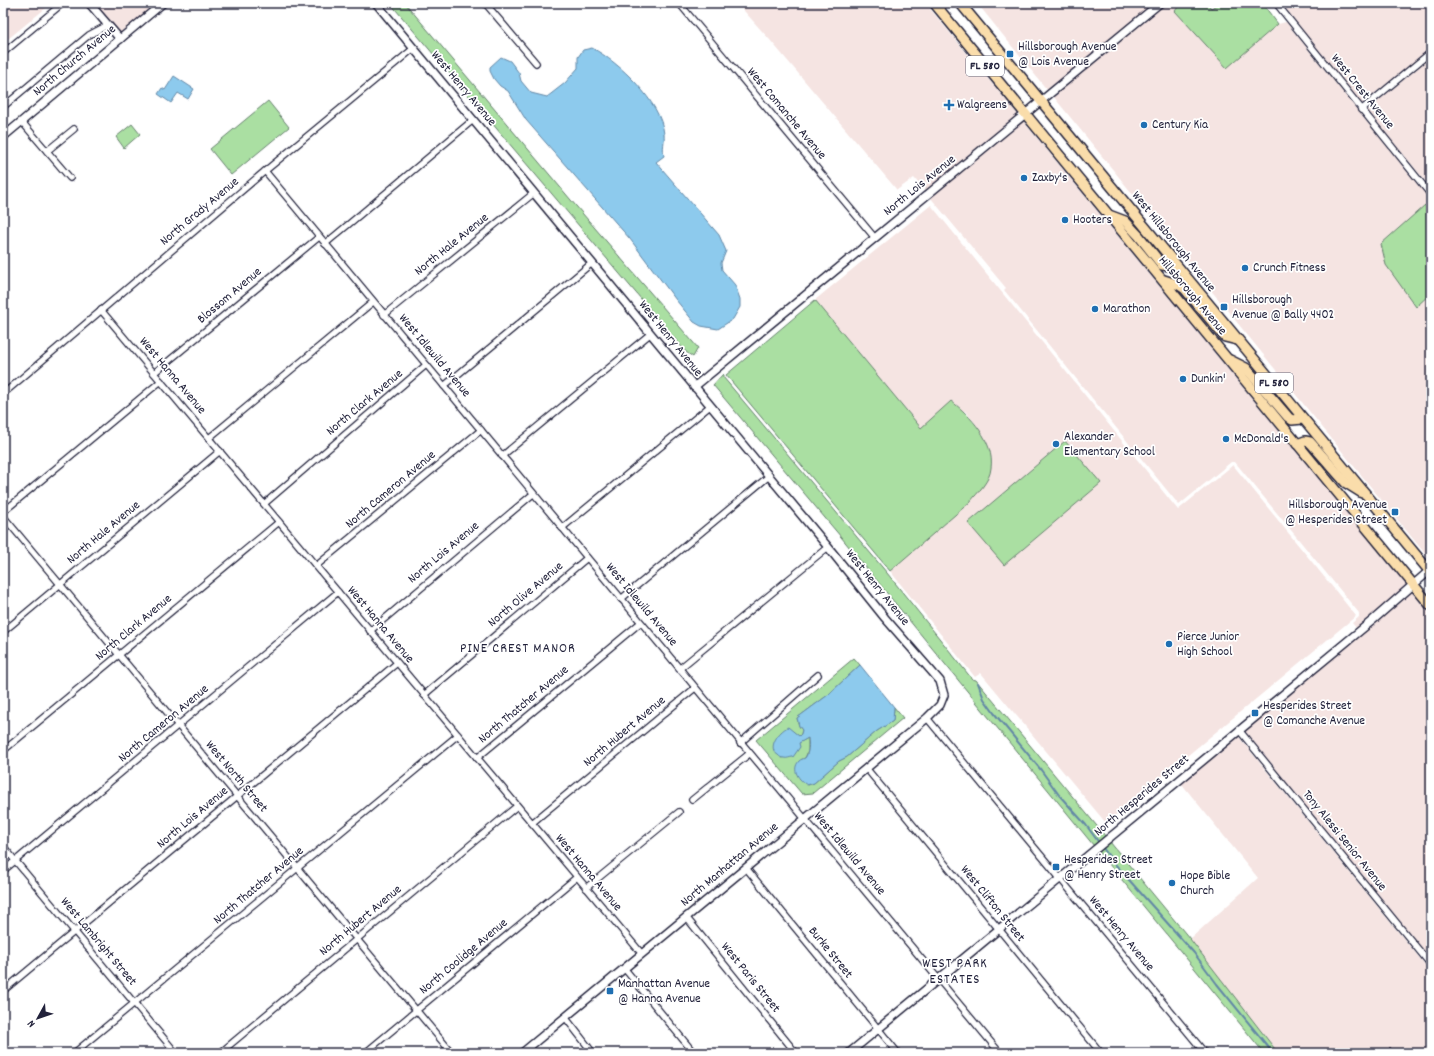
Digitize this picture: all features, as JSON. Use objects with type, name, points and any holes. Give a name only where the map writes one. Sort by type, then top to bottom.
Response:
[{"type":"main road","name":"Hillsborough Avenue","points":[[934,3],[1431,606]]},
{"type":"main road","name":"West Hillsborough Avenue","points":[[960,3],[1430,572]]},
{"type":"main road","points":[[1108,215],[1126,221],[1162,265],[1177,267]]},
{"type":"main road","points":[[1161,278],[1185,289],[1225,337],[1237,340]]},
{"type":"main road","points":[[1227,358],[1246,368],[1288,417],[1292,420],[1303,419]]},
{"type":"main road","points":[[1298,444],[1305,441],[1310,442],[1346,483],[1367,496]]},
{"type":"street","points":[[3,53],[63,3]]},
{"type":"street","points":[[89,3],[120,39]]},
{"type":"street","name":"North Church Avenue","points":[[3,137],[163,3]]},
{"type":"street","name":"West Henry Avenue","points":[[376,3],[828,547],[885,618],[940,681],[943,690]]},
{"type":"street","points":[[485,3],[536,63]]},
{"type":"street","name":"West Comanche Avenue","points":[[679,3],[875,238]]},
{"type":"street","name":"North Lois Avenue","points":[[694,387],[1160,3]]},
{"type":"street","name":"West Crest Avenue","points":[[1276,3],[1431,195]]},
{"type":"street","points":[[3,107],[89,34],[108,25]]},
{"type":"street","name":"North Grady Avenue","points":[[3,394],[265,171],[414,48]]},
{"type":"street","points":[[1361,110],[1431,52]]},
{"type":"street","points":[[325,244],[473,120]]},
{"type":"street","points":[[22,122],[70,178]]},
{"type":"street","points":[[46,151],[74,129]]},
{"type":"street","name":"West Idlewild Avenue","points":[[265,171],[679,670],[1000,1053]]},
{"type":"street","name":"North Hale Avenue","points":[[384,315],[534,193]]},
{"type":"street","name":"Blossom Avenue","points":[[154,373],[319,237]]},
{"type":"street","points":[[444,386],[592,263]]},
{"type":"street","points":[[209,438],[373,302]]},
{"type":"street","name":"West Hanna Avenue","points":[[101,310],[642,954]]},
{"type":"street","points":[[502,456],[650,334]]},
{"type":"street","name":"North Clark Avenue","points":[[264,504],[426,365]]},
{"type":"street","points":[[3,512],[161,381]]},
{"type":"street","points":[[562,528],[710,406]]},
{"type":"street","name":"North Cameron Avenue","points":[[316,566],[481,430]]},
{"type":"street","name":"North Hale Avenue","points":[[3,632],[220,451]]},
{"type":"street","points":[[620,599],[768,476]]},
{"type":"street","name":"North Lois Avenue","points":[[370,630],[533,494]]},
{"type":"street","name":"West North Street","points":[[3,516],[452,1053]]},
{"type":"street","name":"North Clark Avenue","points":[[3,751],[279,522]]},
{"type":"street","points":[[679,670],[828,547]]},
{"type":"street","name":"North Olive Avenue","points":[[424,694],[587,558]]},
{"type":"street","name":"North Hesperides Street","points":[[849,1053],[1060,880],[1430,572]]},
{"type":"street","name":"North Cameron Avenue","points":[[3,872],[338,592]]},
{"type":"street","name":"North Thatcher Avenue","points":[[477,758],[640,623]]},
{"type":"street","name":"North Lois Avenue","points":[[3,991],[397,663]]},
{"type":"street","points":[[740,743],[818,676]]},
{"type":"street","name":"North Hubert Avenue","points":[[532,823],[695,688]]},
{"type":"street","name":"North Manhattan Avenue","points":[[522,1053],[927,718],[940,705],[944,695],[943,690]]},
{"type":"street","name":"West Henry Avenue","points":[[927,718],[1205,1053]]},
{"type":"street","name":"Tony Alessi Senior Avenue","points":[[1239,730],[1431,965]]},
{"type":"street","name":"North Thatcher Avenue","points":[[74,1053],[458,735]]},
{"type":"street","points":[[692,800],[749,754]]},
{"type":"street","name":"West Clifton Street","points":[[866,768],[1101,1053]]},
{"type":"street","name":"North Hubert Avenue","points":[[220,1053],[517,806]]},
{"type":"street","points":[[586,888],[678,812]]},
{"type":"street","name":"West Lambright Street","points":[[3,846],[176,1053]]},
{"type":"street","name":"Burke Street","points":[[746,868],[898,1053]]},
{"type":"street","name":"North Coolidge Avenue","points":[[365,1053],[577,878]]},
{"type":"street","name":"West Paris Street","points":[[686,918],[796,1053]]},
{"type":"street","points":[[624,968],[694,1053]]},
{"type":"street","points":[[565,1017],[594,1053]]},
{"type":"shaded area","points":[[3,3],[52,3],[3,43]]},
{"type":"shaded area","points":[[95,3],[157,3],[120,34]]},
{"type":"shaded area","points":[[737,3],[925,3],[1019,116],[926,192],[914,178],[897,190]]},
{"type":"shaded area","points":[[977,3],[1154,3],[1048,91]]},
{"type":"shaded area","points":[[1165,3],[1181,3],[1175,10],[1278,24],[1286,22],[1431,201],[1431,213],[1425,206],[1416,307],[1431,293],[1431,561],[1053,96]]},
{"type":"shaded area","points":[[1281,3],[1431,3],[1431,48],[1362,104]]},
{"type":"shaded area","points":[[1431,57],[1431,188],[1367,110]]},
{"type":"shaded area","points":[[1023,121],[1407,586],[1357,629],[1352,623],[1359,617],[1359,613],[1235,462],[1231,462],[1179,505],[1004,290],[1006,288],[930,197]]},
{"type":"shaded area","points":[[931,205],[1178,510],[1233,465],[1356,616],[1106,823],[981,673],[975,677],[890,571],[970,502],[990,450],[975,423],[965,411],[921,428],[815,300]]},
{"type":"shaded area","points":[[1411,591],[1431,615],[1431,959],[1244,730],[1375,623]]},
{"type":"shaded area","points":[[1238,736],[1431,972],[1431,1053],[1278,1053],[1190,939],[1258,878],[1181,783]]},
{"type":"green space","points":[[390,3],[405,3],[698,348],[693,357],[686,352]]},
{"type":"green space","points":[[1181,3],[1207,3],[1211,8],[1220,3],[1262,3],[1278,24],[1227,68],[1175,11]]},
{"type":"green space","points":[[268,101],[289,127],[231,175],[210,149]]},
{"type":"green space","points":[[132,124],[140,134],[124,148],[116,137]]},
{"type":"green space","points":[[1425,205],[1431,213],[1431,293],[1416,307],[1386,265],[1381,244]]},
{"type":"green space","points":[[815,300],[921,428],[951,401],[973,421],[980,430],[989,449],[991,458],[990,473],[980,490],[970,502],[890,571],[726,375]]},
{"type":"green space","points":[[723,374],[723,377],[887,573],[972,679],[976,680],[1106,837],[1094,846],[841,537],[713,385]]},
{"type":"green space","points":[[1065,441],[1101,483],[1004,565],[968,523]]},
{"type":"green space","points":[[854,658],[860,665],[828,695],[797,718],[799,726],[802,730],[801,734],[799,736],[793,732],[780,756],[783,758],[798,743],[808,738],[808,751],[805,758],[801,760],[808,785],[814,783],[877,731],[893,721],[894,707],[903,718],[813,793],[802,794],[756,740]]},
{"type":"green space","points":[[1110,842],[1190,939],[1278,1053],[1264,1053],[1099,852]]},
{"type":"water","points":[[592,48],[603,54],[626,73],[647,96],[661,122],[664,134],[664,156],[656,162],[719,235],[726,251],[721,263],[722,270],[735,285],[740,299],[740,307],[733,319],[718,329],[701,326],[694,322],[630,239],[526,120],[508,91],[500,86],[490,71],[490,67],[501,57],[510,61],[519,73],[521,81],[531,93],[547,97],[565,83],[578,68],[578,57],[583,50]]},
{"type":"water","points":[[174,76],[194,89],[188,99],[178,93],[171,103],[158,94],[162,88],[165,90]]},
{"type":"water","points":[[860,665],[894,707],[893,721],[877,731],[814,783],[807,785],[799,778],[796,768],[799,761],[805,758],[807,754],[809,746],[808,738],[799,743],[800,747],[793,757],[786,758],[781,757],[775,752],[773,748],[775,740],[784,729],[788,727],[799,736],[802,730],[799,726],[797,718],[828,695]]},
{"type":"waterway","points":[[978,683],[984,699],[994,713],[1041,770],[1059,795],[1086,825],[1114,863],[1194,953],[1273,1053]]},
{"type":"railway","points":[[1390,1048],[1394,1053]]},
{"type":"place","name":"Hillsborough Avenue @ Lois Avenue","points":[[1010,54]]},
{"type":"place","name":"Walgreens","points":[[949,105]]},
{"type":"place","name":"Century Kia","points":[[1144,125]]},
{"type":"place","name":"Zaxby's","points":[[1024,178]]},
{"type":"place","name":"Hooters","points":[[1065,220]]},
{"type":"place","name":"Crunch Fitness","points":[[1245,268]]},
{"type":"place","name":"Hillsborough Avenue @ Bally 4402","points":[[1224,307]]},
{"type":"place","name":"Marathon","points":[[1095,309]]},
{"type":"place","name":"Dunkin'","points":[[1183,379]]},
{"type":"place","name":"McDonald's","points":[[1226,439]]},
{"type":"place","name":"Alexander Elementary School","points":[[1056,444]]},
{"type":"place","name":"Hillsborough Avenue @ Hesperides Street","points":[[1395,512]]},
{"type":"place","name":"Pierce Junior High School","points":[[1169,644]]},
{"type":"place","name":"Hesperides Street @ Comanche Avenue","points":[[1255,713]]},
{"type":"place","name":"Hesperides Street @ Henry Street","points":[[1056,867]]},
{"type":"place","name":"Hope Bible Church","points":[[1172,883]]},
{"type":"place","name":"Manhattan Avenue @ Hanna Avenue","points":[[610,991]]},
{"type":"district","name":"PINE CREST MANOR","points":[[518,649]]},
{"type":"district","name":"WEST PARK ESTATES","points":[[955,972]]}]
